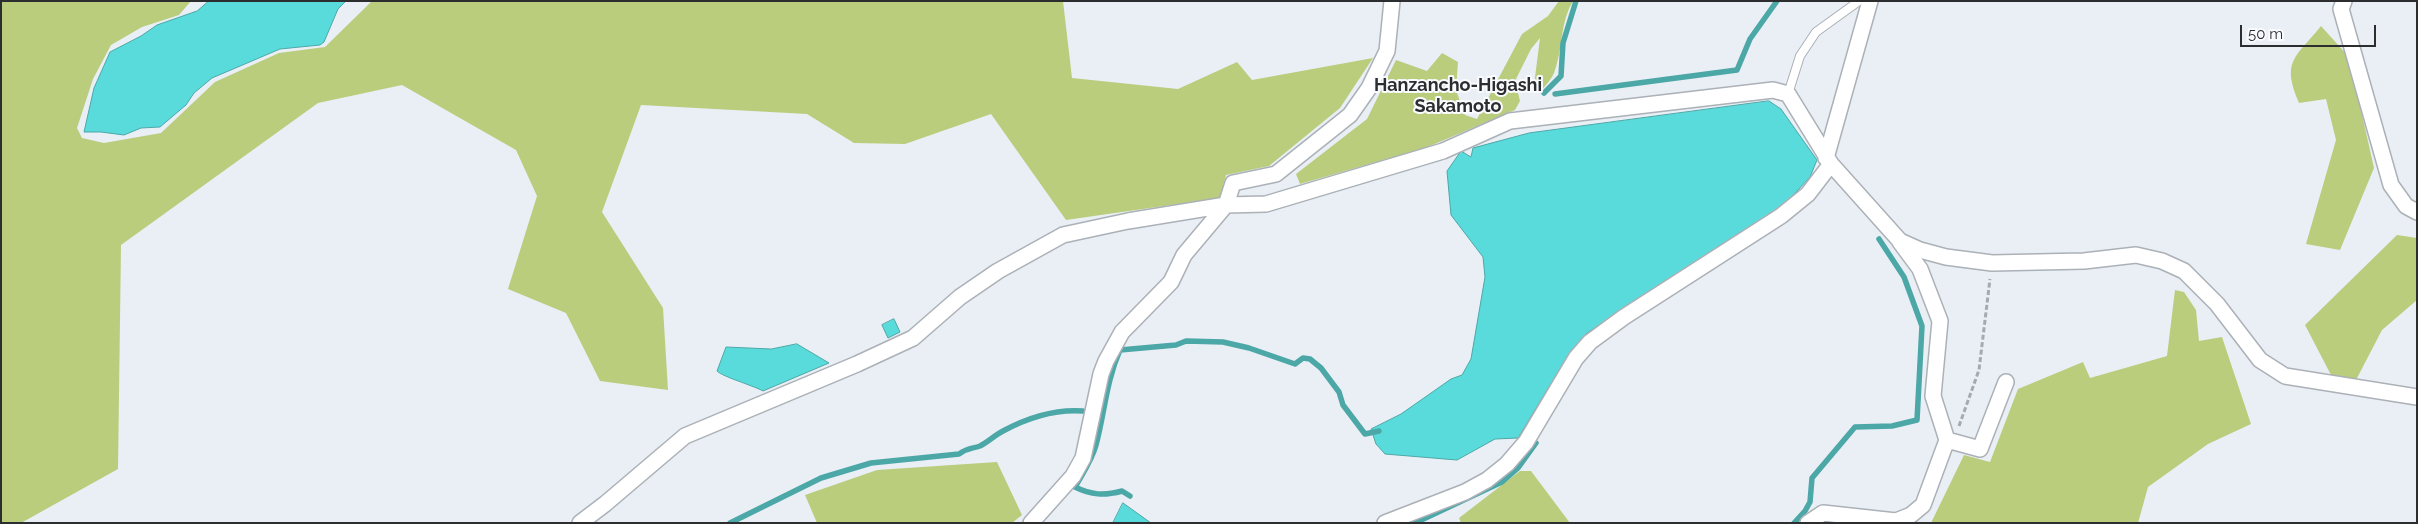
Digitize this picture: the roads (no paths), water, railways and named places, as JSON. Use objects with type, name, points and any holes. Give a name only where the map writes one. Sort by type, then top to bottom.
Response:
[{"type":"street","points":[[1031,523],[1073,476],[1083,458],[1101,374],[1122,332],[1171,282],[1184,255],[1226,205],[1233,183],[1276,174],[1350,115],[1369,88],[1386,51],[1392,1]]},
{"type":"street","points":[[1384,523],[1465,492],[1486,480],[1507,464],[1526,442],[1576,358],[1590,342],[1624,317],[1782,216],[1808,194],[1828,161],[1870,1]]},
{"type":"street","points":[[2344,1],[2341,9],[2391,185],[2406,206],[2417,212]]},
{"type":"street","points":[[580,523],[685,436],[857,364],[913,338],[960,297],[998,271],[1063,235],[1128,221],[1226,205],[1266,204],[1443,151],[1510,121],[1772,90],[1788,94],[1828,161],[1900,240],[1920,269],[1940,321],[1933,396],[1950,441],[1923,505],[1911,515],[1896,521],[1823,513],[1808,523]]},
{"type":"street","points":[[1900,240],[1920,250],[1946,257],[1992,264],[2084,261],[2136,255],[2162,261],[2184,272],[2217,304],[2260,360],[2285,376],[2417,397]]},
{"type":"street","points":[[1950,441],[1980,449],[2006,382]]},
{"type":"lane","points":[[1788,94],[1800,56],[1816,32],[1858,1]]},
{"type":"water","points":[[209,1],[346,1],[338,9],[324,42],[320,45],[280,49],[212,78],[194,93],[186,105],[160,127],[141,128],[124,135],[84,132],[94,88],[110,52],[141,36],[157,25],[197,11]]},
{"type":"water","points":[[1769,101],[1781,109],[1817,160],[1810,177],[1784,205],[1587,333],[1569,354],[1518,438],[1495,439],[1457,460],[1385,454],[1376,444],[1371,429],[1401,414],[1451,379],[1462,375],[1471,359],[1485,277],[1483,257],[1451,215],[1447,171],[1461,151],[1471,157],[1473,148],[1529,133]]},
{"type":"water","points":[[894,319],[900,332],[888,338],[882,325]]},
{"type":"water","points":[[797,344],[829,363],[763,391],[717,371],[726,347],[771,349]]},
{"type":"water","points":[[1123,503],[1151,523],[1113,523]]},
{"type":"waterway","points":[[1544,93],[1561,76],[1563,43],[1576,1]]},
{"type":"waterway","points":[[1555,94],[1737,70],[1750,39],[1777,1]]},
{"type":"waterway","points":[[1794,523],[1810,502],[1812,478],[1855,427],[1892,426],[1917,420],[1922,326],[1904,277],[1879,239]]},
{"type":"waterway","points":[[1130,496],[1122,491],[1098,494],[1075,487],[1094,451],[1109,385],[1120,350],[1176,345],[1186,341],[1223,342],[1249,348],[1295,364],[1303,358],[1310,359],[1321,368],[1339,392],[1343,405],[1365,434],[1379,431]]},
{"type":"waterway","points":[[730,523],[821,478],[871,463],[959,454],[980,446],[1003,431],[1031,418],[1062,411],[1083,411]]},
{"type":"waterway","points":[[1415,523],[1502,482],[1518,468],[1536,443],[1533,442]]},
{"type":"district","name":"Hanzancho-Higashi Sakamoto","points":[[1458,96]]}]
